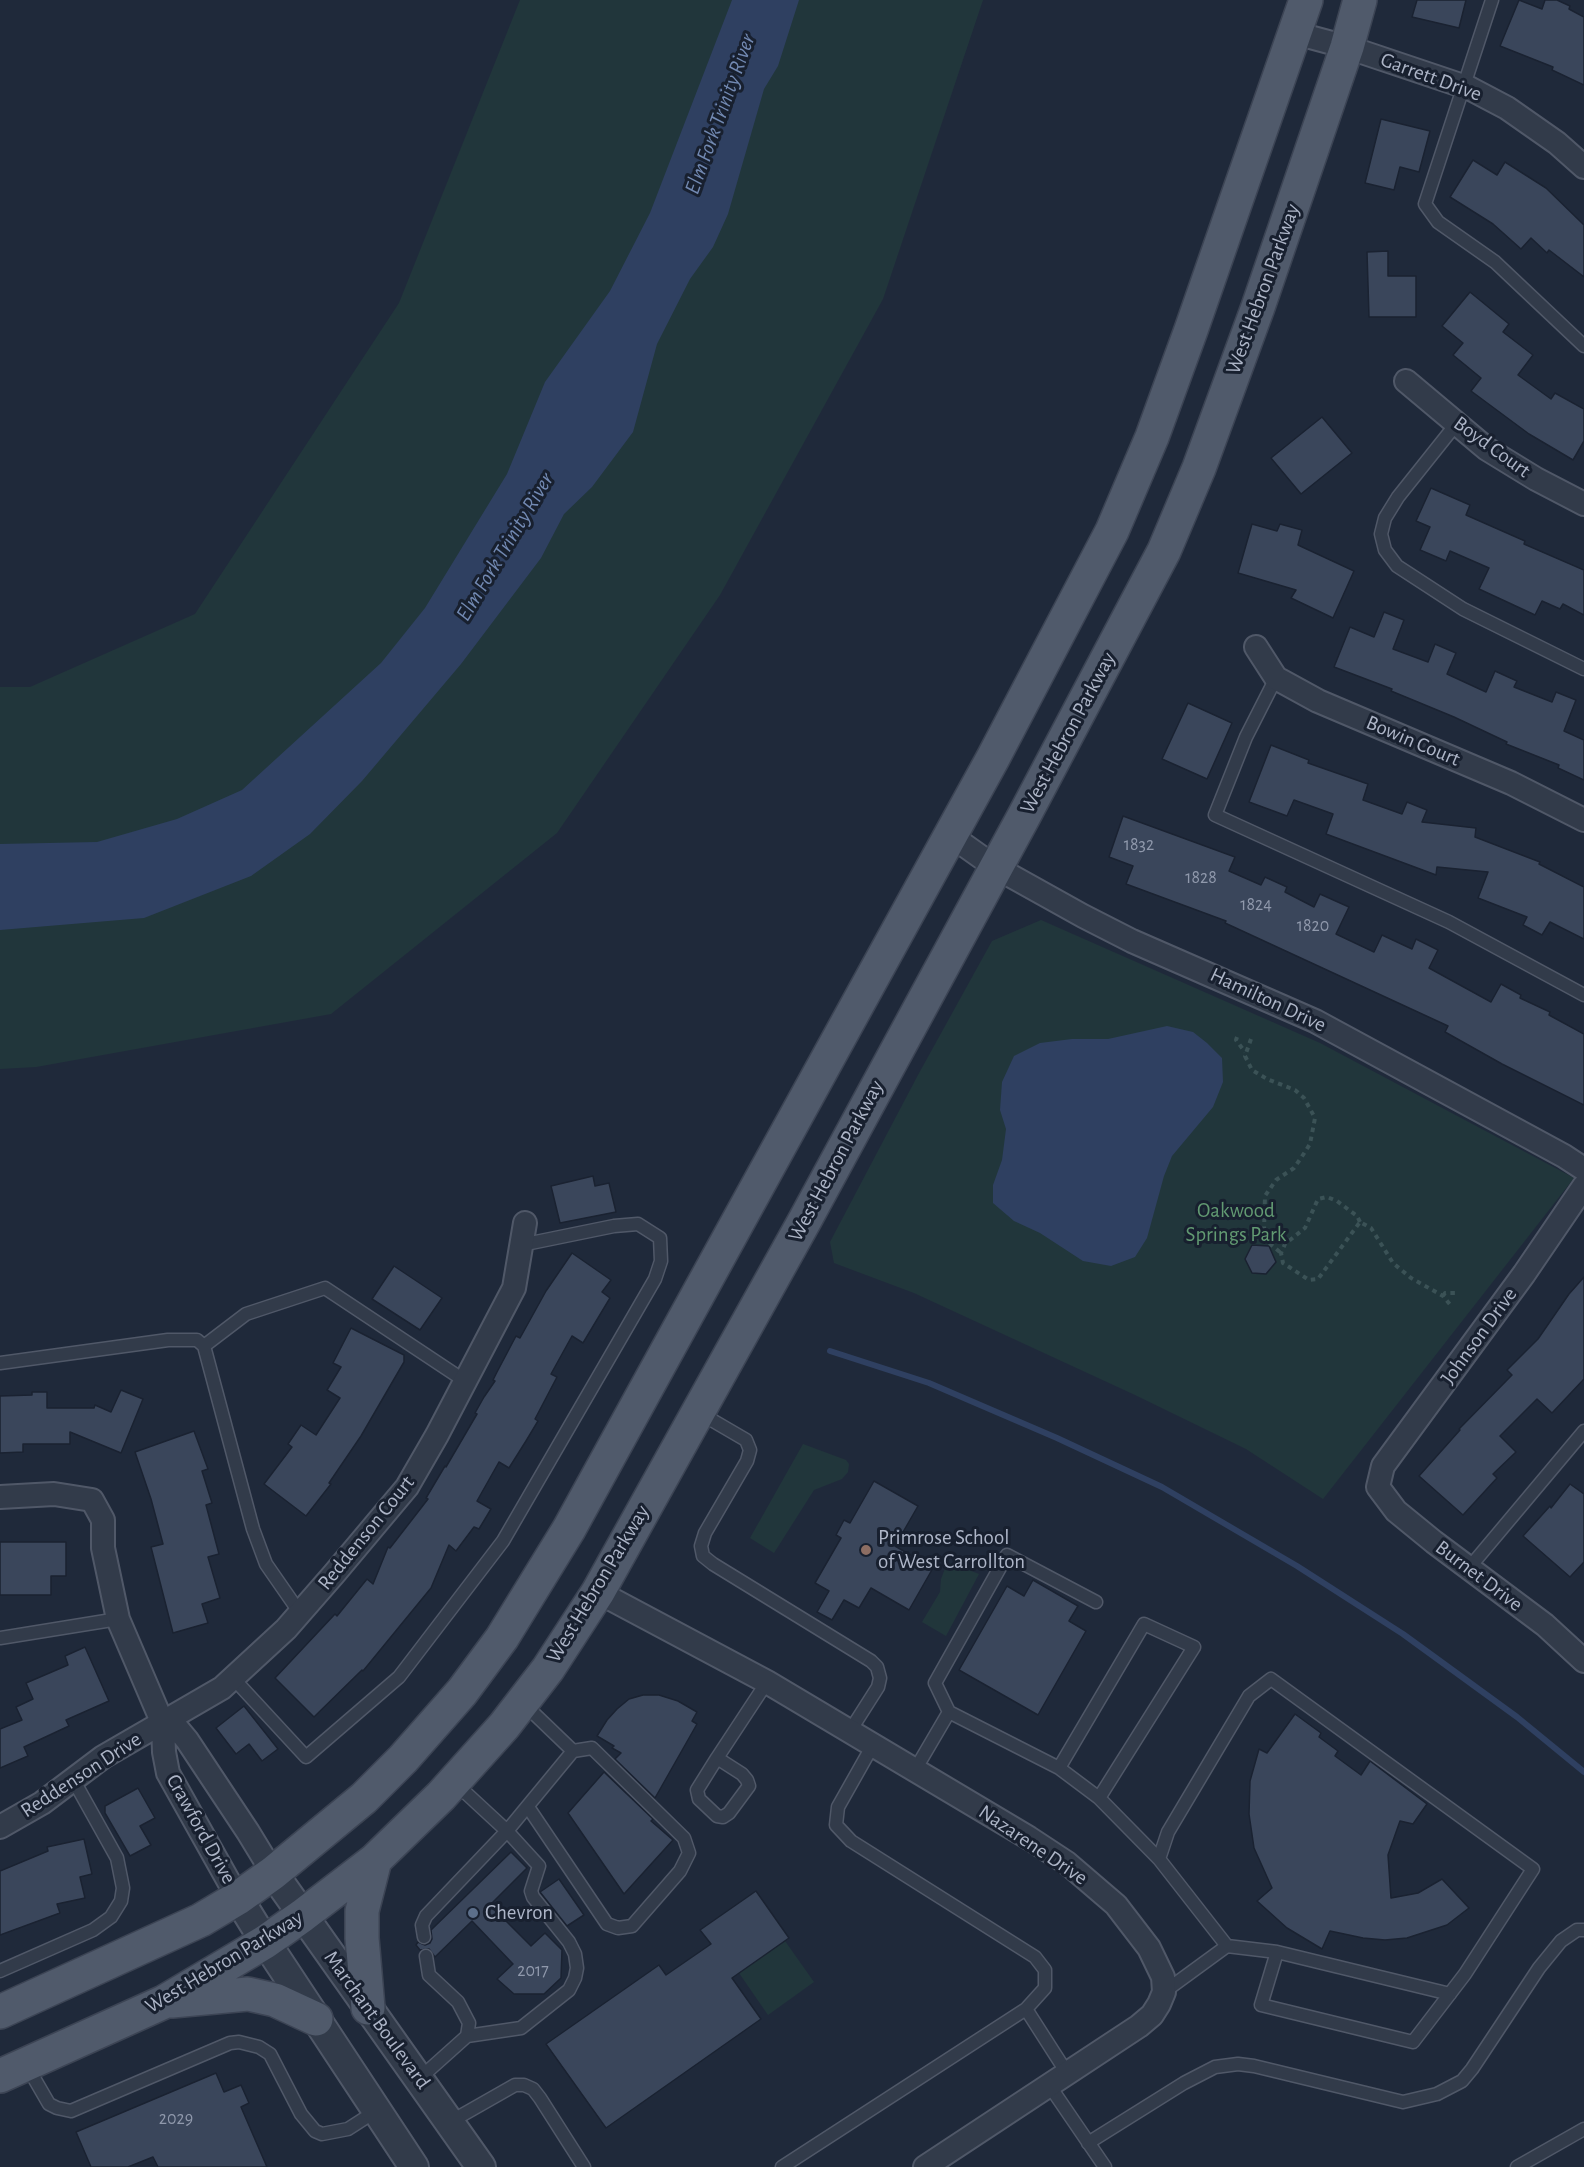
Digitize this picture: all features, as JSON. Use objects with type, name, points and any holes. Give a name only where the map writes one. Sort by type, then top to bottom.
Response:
[{"type":"main road","points":[[0,2012],[201,1920],[238,1898],[273,1873],[364,1798],[403,1760],[462,1692],[501,1638],[569,1529],[1030,691],[1112,531],[1152,437],[1306,0]]},
{"type":"main road","name":"West Hebron Parkway","points":[[13,2070],[164,2002],[265,1942],[375,1860],[481,1753],[524,1703],[598,1592],[805,1220],[1164,551],[1199,468],[1258,307],[1347,47],[1360,0]]},
{"type":"main road","points":[[369,2008],[362,1938],[362,1911],[375,1860]]},
{"type":"main road","points":[[164,2002],[248,1994],[275,2000],[316,2019]]},
{"type":"street","name":"Garrett Drive","points":[[1294,33],[1347,47],[1463,86],[1507,108],[1557,143],[1584,167]]},
{"type":"street","name":"Boyd Court","points":[[1406,381],[1497,455],[1584,504]]},
{"type":"street","name":"Bowin Court","points":[[1256,647],[1276,678],[1318,701],[1511,783],[1584,820]]},
{"type":"street","name":"Hamilton Drive","points":[[950,835],[995,867],[1132,941],[1315,1021],[1554,1150],[1584,1169]]},
{"type":"street","name":"Johnson Drive","points":[[1378,1487],[1383,1466],[1524,1274],[1584,1186]]},
{"type":"street","name":"Reddenson Court","points":[[163,1724],[222,1688],[286,1629],[407,1487],[514,1288],[525,1223]]},
{"type":"street","name":"Burnet Drive","points":[[1378,1487],[1396,1511],[1581,1651]]},
{"type":"street","name":"Crawford Drive","points":[[0,1497],[54,1494],[92,1500],[103,1520],[103,1548],[118,1618],[163,1724],[164,1752],[168,1773],[238,1898]]},
{"type":"street","name":"Nazarene Drive","points":[[598,1592],[767,1682],[1067,1863],[1116,1905],[1149,1948],[1163,1977],[1164,1992]]},
{"type":"street","name":"Crawford Drive","points":[[163,1724],[177,1728],[187,1740],[273,1873]]},
{"type":"street","name":"Reddenson Drive","points":[[0,1827],[42,1803],[103,1757],[163,1724]]},
{"type":"street","name":"Marchant Boulevard","points":[[273,1873],[481,2167]]},
{"type":"street","points":[[238,1898],[414,2167]]},
{"type":"street","points":[[926,2167],[1139,2026],[1160,2004],[1164,1992]]},
{"type":"lane","points":[[1492,0],[1425,204],[1438,222],[1495,262],[1584,346]]},
{"type":"lane","points":[[1456,423],[1385,518],[1381,534],[1385,550],[1397,566],[1463,609],[1584,669]]},
{"type":"lane","points":[[1276,678],[1246,737],[1215,815],[1449,922],[1584,994]]},
{"type":"lane","points":[[233,1678],[306,1757],[399,1677],[503,1541],[655,1279],[661,1261],[660,1238],[638,1224],[614,1226],[521,1245]]},
{"type":"lane","points":[[204,1346],[246,1314],[325,1288],[465,1382]]},
{"type":"lane","points":[[0,1363],[168,1340],[196,1340],[204,1346],[253,1529],[266,1564],[300,1613]]},
{"type":"lane","points":[[697,1411],[746,1440],[750,1450],[747,1461],[705,1533],[701,1546],[703,1556],[871,1661],[877,1667],[880,1678],[878,1687],[850,1731]]},
{"type":"lane","points":[[1469,1568],[1584,1431]]},
{"type":"lane","points":[[1096,1602],[1006,1555],[935,1683],[949,1712],[1059,1768],[1099,1798],[1159,1859],[1227,1946]]},
{"type":"lane","points":[[0,1638],[118,1618]]},
{"type":"lane","points":[[1059,1768],[1144,1624],[1194,1647],[1099,1798]]},
{"type":"lane","points":[[1159,1859],[1168,1832],[1249,1696],[1271,1679],[1533,1869],[1465,1974],[1413,2042],[1261,2004],[1277,1952]]},
{"type":"lane","points":[[717,1758],[742,1774],[749,1786],[729,1813],[723,1817],[717,1816],[699,1799],[697,1790],[717,1758],[767,1682]]},
{"type":"lane","points":[[524,1703],[573,1752]]},
{"type":"lane","points":[[915,1770],[949,1712]]},
{"type":"lane","points":[[782,2167],[1026,2009],[1045,1988],[1044,1971],[1035,1957],[851,1841],[836,1825],[837,1807],[873,1745]]},
{"type":"lane","points":[[424,1937],[422,1925],[426,1916],[507,1831],[573,1752],[592,1748],[684,1838],[689,1853],[680,1870],[632,1926],[618,1928],[607,1924],[528,1807]]},
{"type":"lane","points":[[0,1971],[93,1930],[111,1917],[121,1901],[123,1888],[117,1858],[74,1781]]},
{"type":"lane","points":[[419,2079],[467,2036],[521,2028],[569,1990],[577,1968],[575,1954],[569,1942],[531,1891],[539,1866],[507,1831],[453,1782]]},
{"type":"lane","points":[[1088,2143],[1184,2083],[1215,2067],[1238,2064],[1254,2066],[1403,2102],[1437,2094],[1462,2080],[1472,2069],[1539,1968],[1561,1941],[1577,1930],[1584,1930]]},
{"type":"lane","points":[[1164,1992],[1227,1946],[1277,1952],[1449,1994]]},
{"type":"lane","points":[[426,1956],[429,1975],[458,2002],[469,2023],[467,2036]]},
{"type":"lane","points":[[1026,2009],[1088,2143],[1105,2167]]},
{"type":"lane","points":[[13,2070],[50,2104],[70,2111],[219,2048],[239,2042],[259,2046],[270,2055],[301,2114],[315,2131],[322,2134],[348,2129],[376,2111]]},
{"type":"lane","points":[[450,2122],[515,2085],[524,2085],[533,2089],[540,2097],[584,2167]]},
{"type":"lane","points":[[1517,2167],[1584,2129]]},
{"type":"path","points":[[1237,1037],[1236,1040],[1245,1052],[1252,1070],[1267,1079],[1295,1090],[1304,1098],[1315,1118],[1310,1144],[1294,1168],[1276,1180],[1265,1196],[1264,1230],[1269,1243],[1281,1253],[1283,1263],[1309,1280],[1318,1280],[1360,1222]]},
{"type":"path","points":[[1245,1052],[1251,1039]]},
{"type":"path","points":[[1281,1253],[1286,1244],[1305,1228],[1318,1199],[1327,1197],[1337,1201],[1357,1216],[1360,1222],[1371,1228],[1393,1263],[1411,1278],[1443,1296],[1452,1307]]},
{"type":"path","points":[[1443,1296],[1445,1293],[1459,1293]]},
{"type":"green space","points":[[520,0],[983,0],[883,299],[720,595],[557,833],[331,1014],[36,1067],[0,1069],[0,687],[30,687],[195,614],[399,303]]},
{"type":"green space","name":"Oakwood Springs Park","points":[[1041,920],[1320,1043],[1574,1178],[1323,1499],[1246,1449],[1135,1395],[914,1293],[834,1263],[830,1242],[992,941]]},
{"type":"green space","points":[[803,1444],[846,1460],[849,1464],[848,1472],[842,1479],[814,1490],[774,1553],[750,1538]]},
{"type":"green space","points":[[951,1563],[979,1574],[946,1636],[922,1622],[940,1592],[941,1579],[946,1566]]},
{"type":"green space","points":[[785,1941],[814,1982],[768,2015],[739,1973]]},
{"type":"water","name":"Elm Fork Trinity River","points":[[732,0],[799,0],[778,66],[764,89],[728,214],[713,247],[690,279],[657,344],[633,432],[592,487],[564,514],[541,558],[461,664],[362,781],[310,834],[251,876],[144,918],[0,930],[0,844],[97,842],[177,819],[242,790],[381,663],[425,608],[507,474],[545,382],[610,291],[650,213]]},
{"type":"water","points":[[1167,1026],[1193,1032],[1222,1058],[1223,1082],[1213,1107],[1172,1156],[1164,1176],[1147,1238],[1135,1257],[1111,1266],[1083,1261],[1040,1233],[1014,1221],[993,1203],[993,1185],[1002,1160],[1006,1129],[1000,1110],[1002,1082],[1014,1056],[1040,1043],[1072,1039],[1108,1039]]},
{"type":"building","points":[[1417,0],[1466,0],[1459,28],[1412,17]]},
{"type":"building","points":[[1519,0],[1542,9],[1545,0],[1557,0],[1570,6],[1569,9],[1584,17],[1584,85],[1552,70],[1553,67],[1500,46]]},
{"type":"building","points":[[1381,119],[1430,131],[1419,172],[1400,167],[1394,190],[1365,183]]},
{"type":"building","points":[[1473,160],[1497,175],[1505,162],[1546,188],[1584,225],[1584,277],[1549,250],[1547,253],[1531,238],[1521,249],[1493,224],[1450,197]]},
{"type":"building","points":[[1388,251],[1388,276],[1416,276],[1416,317],[1369,317],[1367,252]]},
{"type":"building","points":[[1470,292],[1509,324],[1503,332],[1533,355],[1518,375],[1551,399],[1555,393],[1584,409],[1584,441],[1573,460],[1529,434],[1471,391],[1481,378],[1453,355],[1463,343],[1442,326]]},
{"type":"building","points":[[1322,417],[1352,453],[1301,494],[1271,458]]},
{"type":"building","points":[[1431,488],[1470,505],[1466,515],[1584,570],[1584,615],[1563,604],[1560,609],[1542,601],[1535,615],[1479,589],[1489,568],[1450,551],[1446,561],[1420,550],[1430,527],[1416,521]]},
{"type":"building","points":[[1252,524],[1277,531],[1280,524],[1302,530],[1298,545],[1354,571],[1333,618],[1291,598],[1296,590],[1238,573]]},
{"type":"building","points":[[1384,612],[1404,620],[1393,649],[1428,662],[1435,644],[1456,653],[1447,674],[1486,692],[1495,671],[1517,681],[1514,687],[1552,702],[1556,692],[1576,700],[1564,731],[1584,740],[1584,780],[1558,768],[1559,765],[1506,744],[1507,742],[1454,717],[1391,691],[1392,689],[1334,667],[1350,627],[1374,637]]},
{"type":"building","points":[[1188,703],[1232,723],[1207,779],[1162,759]]},
{"type":"building","points":[[1271,745],[1309,760],[1308,763],[1368,784],[1363,800],[1402,814],[1407,802],[1427,810],[1422,822],[1476,828],[1475,837],[1540,862],[1539,864],[1584,887],[1584,939],[1550,922],[1542,935],[1523,925],[1527,917],[1478,898],[1488,872],[1437,867],[1436,875],[1326,834],[1333,814],[1294,800],[1287,816],[1249,802]]},
{"type":"building","points":[[1123,816],[1235,857],[1229,871],[1261,885],[1265,877],[1287,887],[1285,892],[1314,907],[1320,894],[1349,907],[1336,934],[1374,952],[1382,935],[1412,949],[1416,939],[1438,950],[1429,968],[1491,1002],[1501,984],[1521,995],[1520,998],[1550,1012],[1549,1015],[1584,1034],[1584,1105],[1502,1064],[1445,1032],[1448,1026],[1225,923],[1226,921],[1126,884],[1133,866],[1109,857]]},
{"type":"building","points":[[593,1176],[595,1186],[609,1183],[616,1212],[560,1223],[551,1186]]},
{"type":"building","points":[[1252,1245],[1269,1246],[1276,1262],[1266,1274],[1252,1273],[1245,1259]]},
{"type":"building","points":[[572,1253],[611,1280],[602,1292],[610,1298],[583,1343],[572,1336],[551,1374],[557,1377],[535,1419],[538,1421],[509,1468],[499,1462],[477,1501],[491,1509],[479,1529],[474,1527],[456,1551],[449,1545],[431,1588],[363,1671],[314,1717],[275,1678],[335,1614],[337,1616],[367,1579],[373,1584],[388,1547],[390,1548],[428,1499],[426,1498],[495,1381],[493,1380],[516,1336],[520,1338],[546,1291]]},
{"type":"building","points":[[394,1266],[442,1298],[420,1330],[372,1299]]},
{"type":"building","points":[[1584,1277],[1584,1379],[1552,1413],[1537,1399],[1500,1436],[1516,1452],[1493,1474],[1497,1478],[1463,1515],[1419,1476],[1459,1429],[1512,1375],[1507,1370],[1538,1339],[1569,1294]]},
{"type":"building","points":[[351,1328],[404,1355],[404,1362],[361,1436],[329,1483],[331,1484],[306,1516],[264,1484],[292,1447],[288,1444],[301,1425],[316,1435],[340,1398],[327,1390],[341,1367],[333,1363]]},
{"type":"building","points":[[121,1390],[143,1399],[121,1453],[70,1432],[70,1444],[23,1444],[23,1452],[0,1453],[0,1396],[47,1392],[47,1408],[94,1408],[95,1405],[111,1412]]},
{"type":"building","points":[[194,1431],[208,1469],[202,1471],[212,1503],[206,1505],[219,1554],[208,1557],[220,1598],[202,1604],[208,1623],[173,1633],[151,1547],[163,1544],[135,1452]]},
{"type":"building","points":[[874,1481],[918,1506],[895,1546],[933,1568],[909,1610],[871,1588],[859,1608],[844,1600],[832,1620],[817,1612],[829,1591],[815,1583],[841,1538],[836,1535],[844,1520],[850,1523]]},
{"type":"building","points":[[1570,1484],[1584,1494],[1584,1562],[1570,1577],[1523,1536],[1550,1506],[1551,1508]]},
{"type":"building","points":[[0,1542],[66,1542],[66,1576],[51,1576],[51,1595],[0,1595]]},
{"type":"building","points":[[1033,1580],[1078,1606],[1069,1621],[1086,1631],[1038,1715],[959,1670],[1007,1586],[1024,1596]]},
{"type":"building","points":[[85,1647],[109,1701],[66,1720],[69,1726],[24,1747],[28,1756],[0,1768],[0,1729],[22,1720],[16,1707],[33,1699],[26,1683],[68,1665],[65,1656]]},
{"type":"building","points":[[643,1695],[659,1695],[678,1701],[697,1712],[692,1721],[697,1724],[655,1798],[615,1759],[621,1753],[597,1736],[617,1709],[629,1699]]},
{"type":"building","points":[[244,1706],[278,1749],[262,1761],[249,1744],[236,1754],[216,1728]]},
{"type":"building","points":[[1295,1714],[1321,1733],[1319,1737],[1338,1751],[1335,1756],[1361,1775],[1370,1761],[1427,1804],[1413,1824],[1400,1821],[1388,1855],[1391,1898],[1418,1893],[1442,1879],[1469,1908],[1447,1925],[1407,1938],[1385,1940],[1363,1938],[1330,1931],[1322,1949],[1287,1928],[1257,1901],[1272,1888],[1254,1848],[1249,1814],[1250,1781],[1259,1749],[1267,1753]]},
{"type":"building","points":[[604,1772],[653,1819],[651,1821],[673,1840],[624,1894],[568,1813]]},
{"type":"building","points":[[138,1788],[155,1818],[140,1826],[151,1845],[130,1856],[105,1813],[105,1806]]},
{"type":"building","points":[[84,1839],[92,1874],[80,1877],[85,1898],[57,1904],[60,1913],[0,1935],[0,1871],[48,1851],[47,1847]]},
{"type":"building","name":"Chevron","points":[[511,1852],[527,1868],[490,1905],[531,1946],[545,1933],[562,1950],[561,1978],[544,1994],[514,1994],[497,1979],[513,1964],[472,1921],[435,1957],[429,1949],[420,1950],[416,1945],[418,1942],[425,1945],[430,1943],[431,1930]]},
{"type":"building","points":[[559,1879],[584,1915],[567,1926],[540,1892]]},
{"type":"building","points":[[756,1891],[789,1938],[732,1978],[761,2019],[606,2128],[546,2044],[659,1965],[666,1975],[711,1944],[700,1930]]},
{"type":"building","points":[[216,2073],[224,2092],[241,2085],[249,2103],[241,2107],[267,2167],[158,2167],[153,2157],[128,2167],[91,2167],[76,2132]]},
{"type":"waterway","points":[[830,1351],[929,1383],[1057,1438],[1162,1487],[1297,1566],[1403,1634],[1517,1717],[1584,1772]]},
{"type":"place","name":"Primrose School of West Carrollton","points":[[866,1550]]},
{"type":"place","name":"Chevron","points":[[473,1913]]}]
